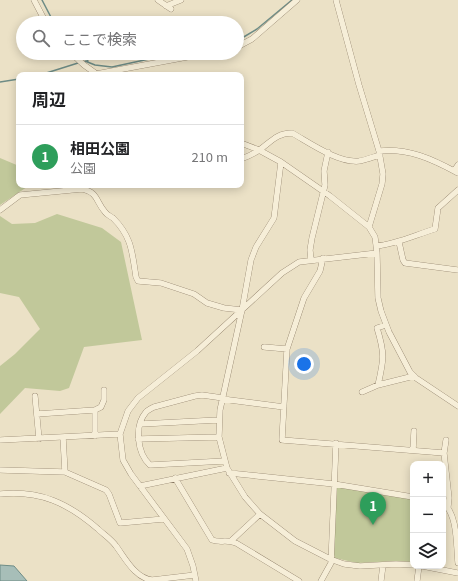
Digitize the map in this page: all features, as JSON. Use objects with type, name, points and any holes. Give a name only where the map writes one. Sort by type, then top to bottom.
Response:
[{"type":"street","points":[[34,0],[42,16]]},
{"type":"street","points":[[158,0],[168,8],[181,0]]},
{"type":"street","points":[[244,43],[252,39],[297,0]]},
{"type":"street","points":[[336,0],[359,85],[380,153],[383,174],[382,184],[369,227]]},
{"type":"street","points":[[78,60],[94,72]]},
{"type":"street","points":[[108,72],[172,60]]},
{"type":"street","points":[[244,158],[280,135],[292,133],[328,152],[351,160],[359,161],[380,153],[402,150],[420,155],[457,170]]},
{"type":"street","points":[[244,144],[259,150],[281,162],[369,227],[375,237],[377,253],[378,298],[386,325],[410,372],[458,406]]},
{"type":"street","points":[[311,260],[310,250],[325,185],[324,171],[328,152]]},
{"type":"street","points":[[281,162],[274,218],[256,247],[251,260],[242,310],[218,420],[218,436],[225,461],[228,470],[245,498],[260,514],[295,541],[330,559],[344,564],[360,566],[410,565]]},
{"type":"street","points":[[0,210],[20,195],[89,190],[94,194],[105,212],[112,217],[124,231],[131,245],[138,281],[162,283],[194,294],[208,304],[242,310]]},
{"type":"street","points":[[376,246],[399,242],[404,238],[435,229],[438,208],[458,190]]},
{"type":"street","points":[[399,242],[405,263],[458,270]]},
{"type":"street","points":[[196,581],[186,549],[131,474],[123,460],[120,434],[128,411],[138,398],[197,351],[282,272],[299,262],[323,258],[377,253]]},
{"type":"street","points":[[323,258],[320,271],[304,298],[287,349],[282,440],[336,443],[444,453]]},
{"type":"street","points":[[378,385],[384,356],[377,328],[386,325]]},
{"type":"street","points":[[264,347],[287,349]]},
{"type":"street","points":[[362,392],[378,385],[414,376]]},
{"type":"street","points":[[37,414],[95,410],[101,407],[104,400],[104,390]]},
{"type":"street","points":[[225,461],[150,465],[139,448],[138,439],[141,424],[146,412],[154,407],[202,395],[284,407]]},
{"type":"street","points":[[35,396],[39,439]]},
{"type":"street","points":[[95,410],[95,436]]},
{"type":"street","points":[[141,424],[218,420]]},
{"type":"street","points":[[413,450],[414,431]]},
{"type":"street","points":[[0,440],[120,434]]},
{"type":"street","points":[[138,439],[218,436]]},
{"type":"street","points":[[63,437],[65,472]]},
{"type":"street","points":[[446,440],[444,453],[449,498],[448,507],[453,516],[456,530],[458,563]]},
{"type":"street","points":[[322,581],[331,563],[336,443]]},
{"type":"street","points":[[0,470],[65,472],[106,490],[120,523],[164,519]]},
{"type":"street","points":[[140,486],[175,478],[228,470],[334,484],[410,497]]},
{"type":"street","points":[[175,478],[212,540],[217,542],[226,540],[231,541],[299,581]]},
{"type":"street","points":[[0,494],[9,493],[46,497],[61,502],[86,518],[115,544],[123,558],[146,580],[195,574]]},
{"type":"street","points":[[231,541],[260,514]]},
{"type":"street","points":[[381,581],[384,565]]},
{"type":"street","points":[[416,581],[421,569]]},
{"type":"street","points":[[436,569],[458,574]]},
{"type":"green space","points":[[0,158],[16,165],[16,188],[26,188],[0,205]]},
{"type":"green space","points":[[57,214],[102,228],[121,242],[142,340],[84,347],[69,388],[60,391],[25,388],[0,414],[0,366],[15,354],[40,329],[19,297],[0,293],[0,216],[12,224],[35,223]]},
{"type":"green space","points":[[338,487],[410,499],[410,562],[357,563],[335,558],[333,551],[336,489]]},
{"type":"water","points":[[0,565],[14,566],[27,581],[0,581]]},
{"type":"waterway","points":[[42,0],[50,16]]},
{"type":"waterway","points":[[244,37],[257,29],[292,0]]},
{"type":"waterway","points":[[85,61],[95,65],[112,67],[144,60]]},
{"type":"waterway","points":[[50,72],[78,63]]},
{"type":"waterway","points":[[0,82],[16,79]]},
{"type":"place","name":"相田公園","points":[[373,525]]}]
